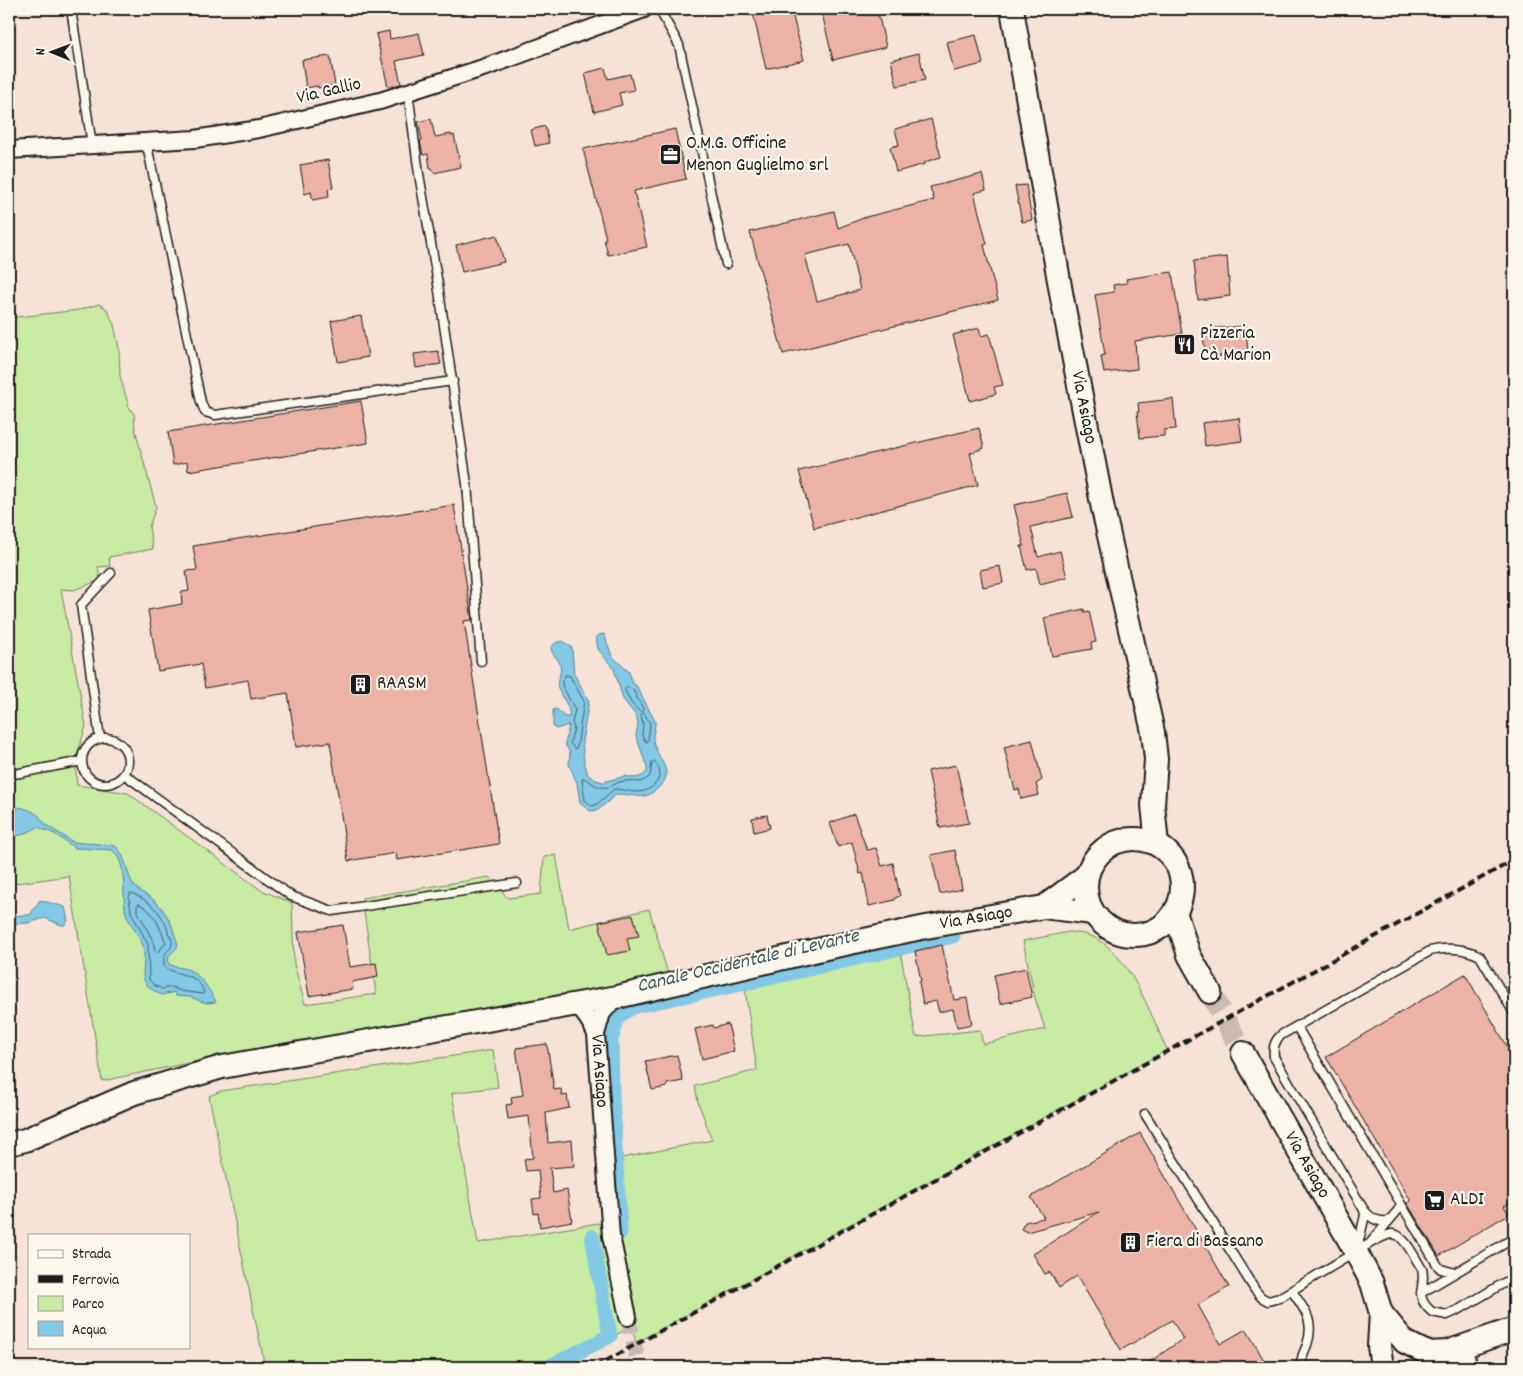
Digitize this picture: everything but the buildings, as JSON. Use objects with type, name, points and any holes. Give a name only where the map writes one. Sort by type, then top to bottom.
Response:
[{"type":"main road","name":"Via Asiago","points":[[1012,9],[1062,298],[1103,509],[1120,576],[1153,732],[1156,758],[1153,804],[1157,844]]},
{"type":"main road","name":"Via Asiago","points":[[1044,906],[1087,875],[1093,860],[1104,848],[1118,841],[1133,838],[1153,804]]},
{"type":"main road","points":[[1087,875],[1086,894],[1093,913],[1104,925],[1118,933],[1135,935],[1160,928],[1175,912],[1181,898],[1182,882],[1178,867],[1170,854],[1157,844],[1146,839],[1133,838]]},
{"type":"main road","name":"Via Asiago","points":[[617,997],[826,948],[1044,906],[1093,913]]},
{"type":"main road","points":[[1175,912],[1189,955],[1210,992]]},
{"type":"main road","points":[[1151,932],[1189,955]]},
{"type":"main road","points":[[14,1146],[134,1093],[222,1067],[617,997]]},
{"type":"main road","name":"Via Asiago","points":[[1243,1052],[1363,1248],[1381,1313]]},
{"type":"main road","points":[[1381,1313],[1405,1342],[1427,1352],[1438,1354],[1512,1329]]},
{"type":"main road","points":[[1365,1367],[1380,1356],[1381,1313]]},
{"type":"main road","points":[[1456,1365],[1512,1329]]},
{"type":"street","name":"Via Gallio","points":[[9,150],[195,138],[259,129],[380,101],[486,67],[644,9]]},
{"type":"street","name":"Via Asiago","points":[[617,997],[602,1013],[596,1034],[611,1236],[628,1317]]},
{"type":"street","name":"Via Asiago","points":[[575,1004],[586,1015],[596,1034]]},
{"type":"lane","points":[[71,9],[92,144]]},
{"type":"lane","points":[[659,9],[679,45],[726,264]]},
{"type":"lane","points":[[408,92],[418,174],[438,284],[467,484],[481,661]]},
{"type":"lane","points":[[139,142],[148,150],[200,402],[205,412],[215,415],[453,381]]},
{"type":"lane","points":[[100,738],[81,605],[111,573]]},
{"type":"lane","points":[[100,738],[116,740],[122,745],[128,759],[124,774],[112,783],[98,783],[92,780],[87,774],[82,761],[87,747],[100,738]]},
{"type":"lane","points":[[9,774],[82,761]]},
{"type":"lane","points":[[124,774],[291,896],[332,911],[517,883]]},
{"type":"lane","points":[[1388,1222],[1370,1217],[1364,1210],[1274,1057],[1275,1041],[1281,1035],[1430,951],[1441,948],[1452,948],[1480,956],[1514,1013]]},
{"type":"lane","points":[[1297,1027],[1438,1266],[1441,1269],[1455,1273]]},
{"type":"lane","points":[[1145,1114],[1261,1297],[1268,1301],[1292,1291],[1390,1234],[1398,1234],[1401,1237],[1422,1269],[1422,1300],[1432,1312],[1447,1314],[1460,1309],[1514,1277]]},
{"type":"lane","points":[[1363,1248],[1399,1210],[1400,1204]]},
{"type":"lane","points":[[1363,1248],[1364,1210]]},
{"type":"lane","points":[[1421,1293],[1514,1238]]},
{"type":"lane","points":[[1292,1291],[1308,1316],[1310,1324],[1311,1334],[1301,1362],[1302,1367]]},
{"type":"green space","points":[[99,304],[107,309],[114,325],[119,348],[120,376],[129,407],[134,414],[135,429],[156,507],[149,527],[153,549],[109,557],[110,566],[98,567],[100,580],[74,590],[61,589],[86,726],[75,761],[77,785],[128,793],[261,890],[292,903],[294,964],[305,1004],[376,994],[362,898],[489,877],[508,898],[541,894],[544,857],[556,855],[569,929],[649,909],[670,981],[494,1013],[289,1042],[102,1081],[69,876],[9,884],[9,318],[79,310]]},
{"type":"green space","points":[[1069,932],[1088,935],[1102,942],[1115,954],[1126,968],[1146,1002],[1167,1050],[636,1343],[622,1285],[607,1161],[712,1140],[698,1102],[695,1086],[757,1070],[743,976],[898,940],[916,1037],[980,1030],[983,1044],[1045,1029],[1035,998],[1023,941]]},
{"type":"green space","points":[[493,1050],[498,1087],[452,1093],[478,1243],[599,1223],[606,1240],[625,1330],[574,1358],[514,1367],[265,1367],[209,1096],[221,1091]]},
{"type":"water","points":[[604,634],[612,656],[629,672],[633,684],[636,685],[655,721],[653,740],[665,768],[666,776],[665,780],[649,794],[640,796],[617,794],[598,810],[590,811],[580,802],[577,783],[569,764],[570,753],[565,744],[569,725],[556,729],[553,727],[553,710],[556,709],[569,717],[567,705],[557,685],[561,668],[551,647],[557,642],[563,641],[572,648],[574,674],[589,701],[582,741],[584,761],[588,775],[603,782],[625,776],[635,778],[647,772],[636,736],[638,723],[636,716],[623,699],[614,669],[598,649],[596,638]]},
{"type":"water","points":[[20,807],[32,811],[46,825],[73,842],[112,845],[116,847],[123,856],[133,884],[159,905],[170,922],[178,944],[176,949],[169,955],[168,963],[188,970],[199,977],[216,1002],[206,1003],[190,997],[176,996],[174,992],[162,995],[147,985],[143,975],[143,947],[126,913],[123,871],[117,856],[112,850],[75,848],[55,834],[38,827],[24,834],[9,838],[9,831],[16,822],[14,814]]},
{"type":"water","points":[[40,900],[65,907],[68,921],[65,925],[45,918],[28,923],[9,924],[9,916],[30,915]]},
{"type":"waterway","name":"Canale Occidentale di Levante","points":[[620,1232],[612,1096],[611,1040],[617,1019],[623,1013],[635,1006],[953,936]]},
{"type":"waterway","name":"Canale Occidentale di Levante","points":[[549,1367],[610,1336],[592,1237]]},
{"type":"tunnel","points":[[1210,992],[1243,1053]]},
{"type":"tunnel","points":[[628,1317],[639,1367]]},
{"type":"railway","points":[[595,1367],[1514,860]]},
{"type":"place","name":"O.M.G. Officine Menon Guglielmo srl","points":[[670,155]]},
{"type":"place","name":"Pizzeria Cà Marion","points":[[1184,345]]},
{"type":"place","name":"RAASM","points":[[361,684]]},
{"type":"place","name":"ALDI","points":[[1434,1200]]},
{"type":"place","name":"Fiera di Bassano","points":[[1130,1242]]}]
